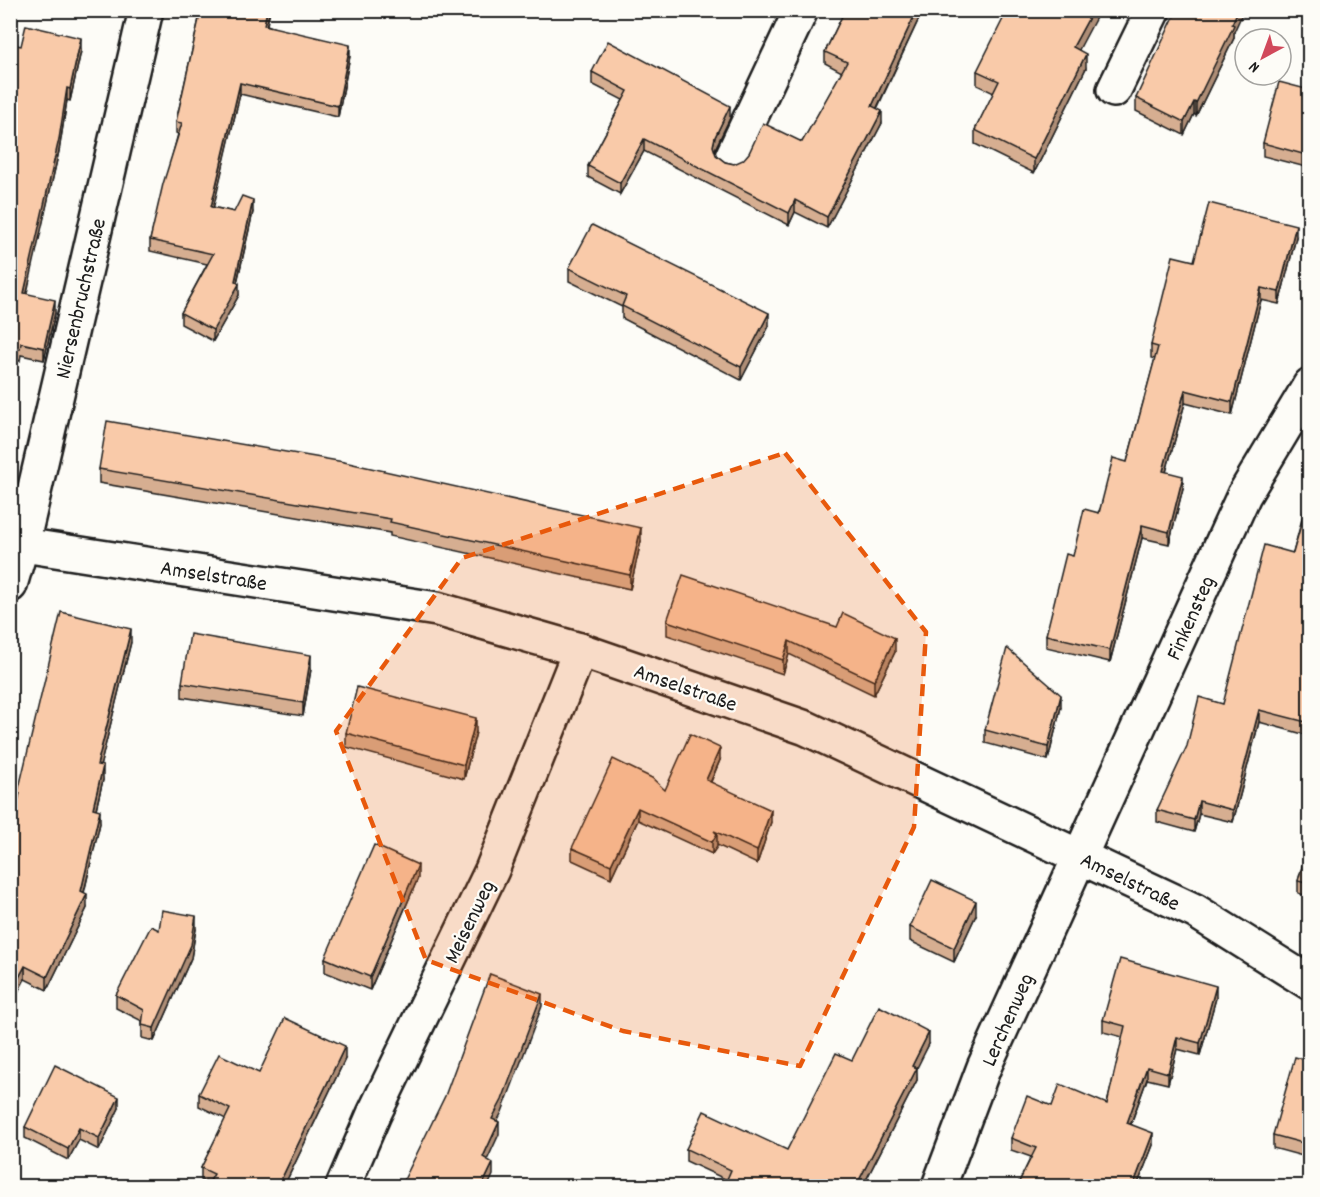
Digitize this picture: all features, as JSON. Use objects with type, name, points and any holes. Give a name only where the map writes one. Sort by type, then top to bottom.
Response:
[{"type":"street","name":"Niersenbruchstraße","points":[[10,585],[16,543],[146,10]]},
{"type":"street","points":[[732,157],[801,10]]},
{"type":"street","points":[[1114,90],[1153,10]]},
{"type":"street","name":"Finkensteg","points":[[1080,855],[1244,495],[1310,385]]},
{"type":"street","name":"Amselstraße","points":[[16,543],[436,609],[580,650],[806,728],[1195,911],[1310,983]]},
{"type":"street","name":"Meisenweg","points":[[343,1186],[374,1114],[492,870],[580,650]]},
{"type":"street","name":"Lerchenweg","points":[[939,1186],[984,1067],[1080,855]]},
{"type":"highlighted area","points":[[785,453],[926,632],[914,827],[800,1066],[623,1031],[426,960],[336,731],[462,558]]},
{"type":"building","points":[[201,10],[267,10],[264,25],[350,45],[338,106],[240,83],[211,207],[234,212],[242,196],[253,200],[235,281],[239,284],[213,330],[181,313],[213,254],[150,240],[163,184],[182,123],[176,122]]},
{"type":"building","points":[[845,10],[917,10],[872,106],[882,111],[827,217],[795,200],[789,213],[644,139],[620,183],[588,166],[628,91],[592,72],[608,41],[730,106],[713,146],[716,155],[725,162],[734,164],[743,160],[749,153],[763,123],[802,142],[847,62],[825,52]]},
{"type":"building","points":[[1015,10],[1093,10],[1073,47],[1086,54],[1034,159],[975,130],[999,81],[977,71],[1006,13],[1012,17]]},
{"type":"building","points":[[1177,10],[1238,10],[1232,24],[1234,25],[1196,103],[1194,102],[1184,122],[1136,98]]},
{"type":"building","points":[[26,25],[81,38],[70,89],[67,88],[59,139],[24,293],[55,300],[44,348],[21,343],[20,349],[10,347],[10,44],[21,46]]},
{"type":"building","points":[[1293,86],[1310,90],[1310,156],[1263,143],[1278,87]]},
{"type":"building","points":[[1209,203],[1296,225],[1279,292],[1261,288],[1232,402],[1185,390],[1163,471],[1183,476],[1169,532],[1142,525],[1110,650],[1046,635],[1066,554],[1073,556],[1084,509],[1099,513],[1113,458],[1127,462],[1158,347],[1151,345],[1173,256],[1194,261]]},
{"type":"building","points":[[592,225],[769,313],[741,367],[622,306],[626,296],[569,268]]},
{"type":"building","points":[[107,421],[344,462],[641,528],[630,575],[390,522],[391,519],[99,469]]},
{"type":"building","points":[[1310,493],[1310,723],[1259,710],[1233,810],[1199,801],[1194,820],[1157,810],[1187,746],[1199,697],[1223,704],[1264,545],[1293,553]]},
{"type":"building","points":[[683,575],[837,627],[843,613],[895,638],[874,681],[789,641],[783,660],[667,621]]},
{"type":"building","points":[[61,612],[131,629],[97,765],[103,766],[93,808],[100,810],[81,891],[87,894],[47,977],[25,966],[10,994],[10,834]]},
{"type":"building","points":[[190,634],[311,655],[303,703],[182,683]]},
{"type":"building","points":[[1007,648],[1061,695],[1048,747],[985,730]]},
{"type":"building","points":[[357,687],[476,718],[464,765],[346,733]]},
{"type":"building","points":[[690,734],[720,748],[706,780],[771,810],[757,851],[714,831],[717,834],[712,842],[638,808],[611,865],[572,848],[613,759],[652,778],[665,790]]},
{"type":"building","points":[[1310,839],[1310,884],[1298,881]]},
{"type":"building","points":[[374,845],[418,865],[370,977],[325,958]]},
{"type":"building","points":[[932,880],[976,901],[954,948],[910,927]]},
{"type":"building","points":[[162,910],[196,916],[191,945],[154,1028],[142,1025],[144,1010],[116,995],[151,926],[159,930]]},
{"type":"building","points":[[1120,959],[1216,986],[1200,1043],[1177,1037],[1168,1073],[1147,1067],[1127,1123],[1153,1133],[1133,1186],[1017,1186],[1036,1148],[1011,1138],[1027,1096],[1052,1106],[1060,1084],[1107,1104],[1125,1026],[1103,1020]]},
{"type":"building","points":[[490,974],[542,994],[502,1100],[492,1119],[499,1122],[483,1157],[493,1163],[482,1186],[401,1186],[445,1096]]},
{"type":"building","points":[[879,1006],[929,1032],[912,1066],[917,1068],[856,1186],[724,1186],[731,1170],[686,1149],[704,1111],[787,1150],[836,1053],[852,1060]]},
{"type":"building","points":[[285,1018],[345,1046],[278,1186],[207,1186],[214,1174],[201,1168],[230,1109],[199,1094],[219,1054],[259,1073]]},
{"type":"building","points":[[1295,1057],[1310,1061],[1310,1145],[1273,1135]]},
{"type":"building","points":[[55,1065],[119,1097],[99,1138],[79,1128],[68,1149],[25,1127]]}]
